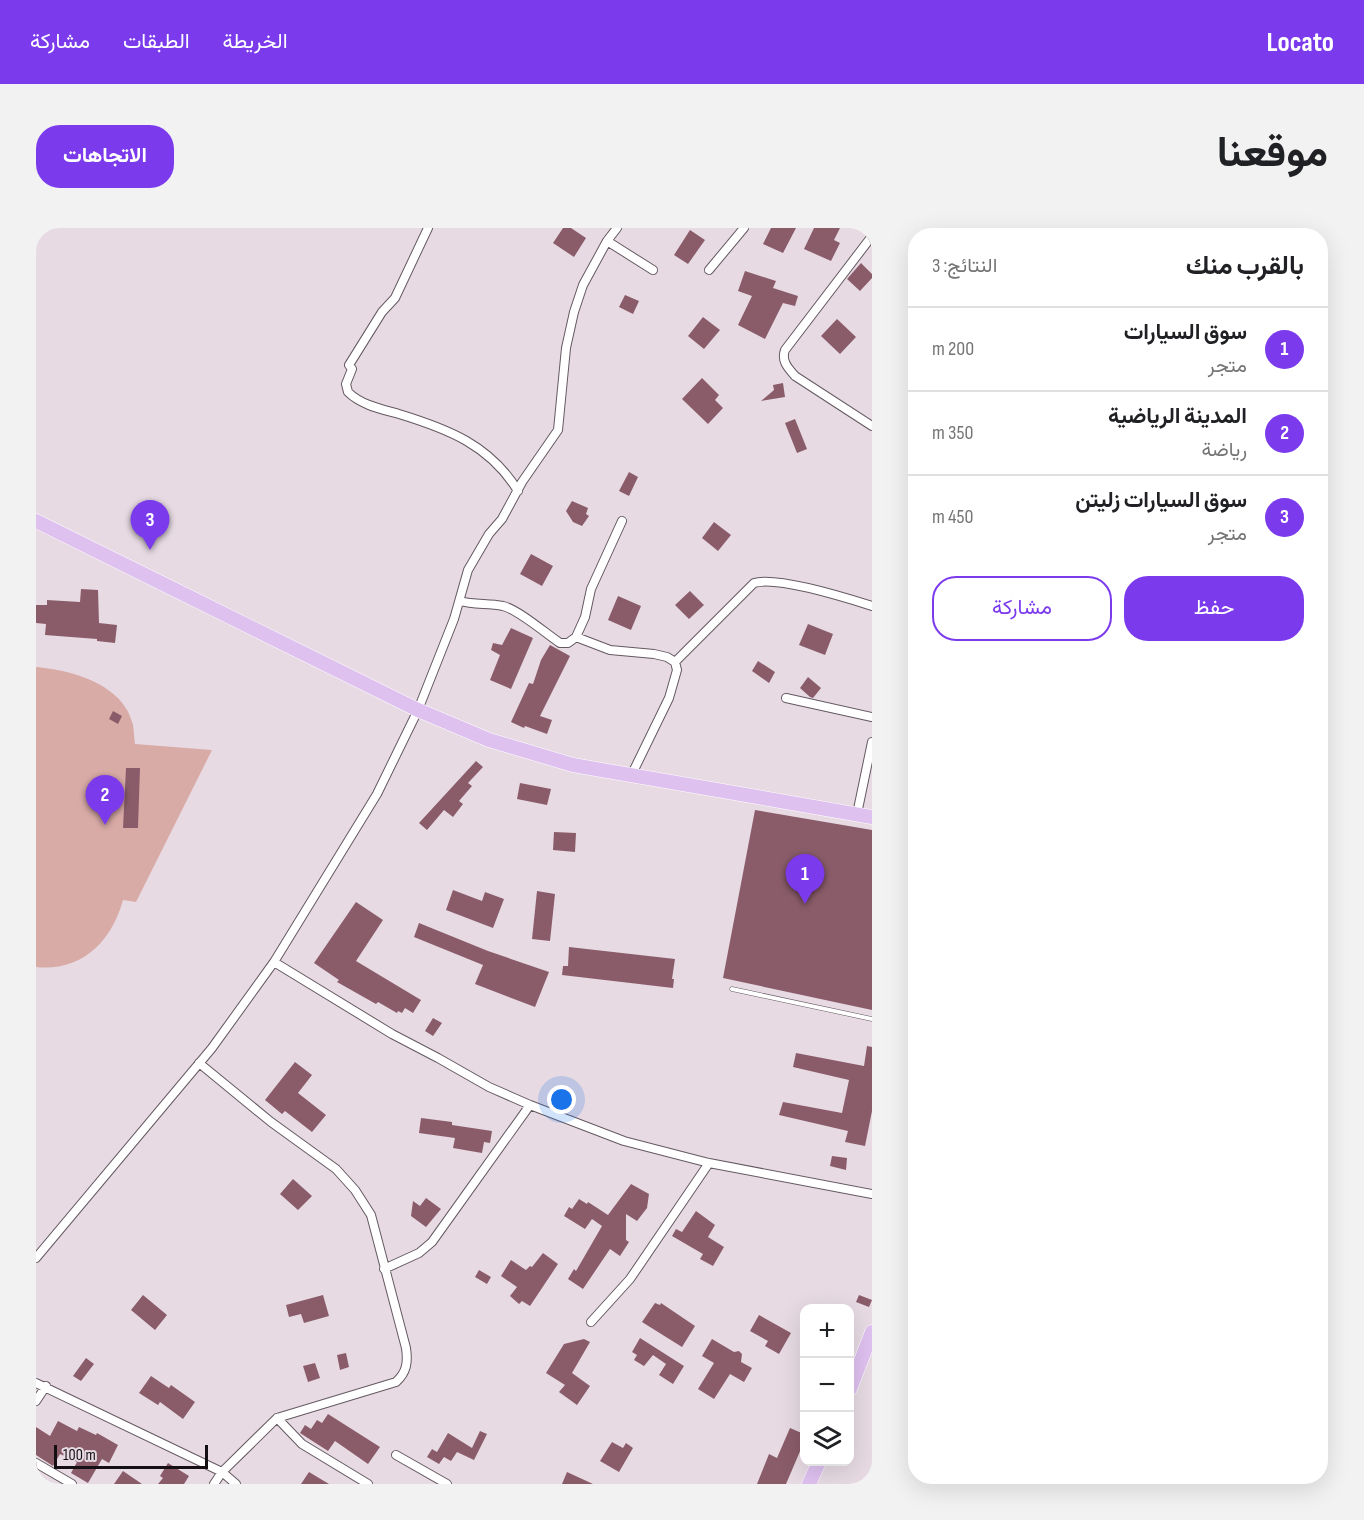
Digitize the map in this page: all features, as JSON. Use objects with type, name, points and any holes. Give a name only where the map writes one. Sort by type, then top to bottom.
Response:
[{"type":"main road","points":[[36,521],[418,711],[489,740],[573,765],[872,817]]},
{"type":"main road","points":[[854,1377],[872,1332]]},
{"type":"main road","points":[[809,1484],[817,1466]]},
{"type":"street","points":[[428,228],[395,298],[382,312],[349,365],[352,369],[346,384],[348,392],[363,403],[412,418],[469,442],[499,464],[518,490]]},
{"type":"street","points":[[36,1258],[199,1063],[274,963],[377,794],[418,711],[459,601],[468,570],[478,551],[502,519],[518,490],[558,430],[566,348],[574,312],[583,285],[617,228]]},
{"type":"street","points":[[709,270],[744,228]]},
{"type":"street","points":[[872,236],[785,350],[783,356],[785,365],[795,376],[872,426]]},
{"type":"street","points":[[607,242],[653,270]]},
{"type":"street","points":[[459,601],[475,605],[504,606],[515,611],[560,643],[568,643],[576,637],[585,616],[591,589],[622,521]]},
{"type":"street","points":[[675,662],[754,583],[767,581],[836,594],[872,606]]},
{"type":"street","points":[[576,637],[610,650],[654,654],[667,657],[675,662],[677,670],[669,698],[631,776]]},
{"type":"street","points":[[786,698],[872,717]]},
{"type":"street","points":[[857,814],[872,742]]},
{"type":"street","points":[[274,963],[392,1034],[489,1087],[530,1105],[624,1141],[709,1163],[872,1194]]},
{"type":"street","points":[[199,1063],[271,1122],[336,1169],[355,1190],[371,1215],[408,1361],[404,1375],[396,1382],[277,1418],[222,1472],[214,1484]]},
{"type":"street","points":[[384,1269],[419,1253],[432,1242],[530,1105]]},
{"type":"street","points":[[591,1322],[630,1279],[709,1163]]},
{"type":"street","points":[[36,1383],[222,1472],[236,1484]]},
{"type":"street","points":[[36,1401],[45,1386]]},
{"type":"street","points":[[277,1418],[302,1444],[368,1484]]},
{"type":"street","points":[[396,1455],[447,1484]]},
{"type":"street","points":[[36,1463],[72,1484]]},
{"type":"lane","points":[[732,989],[872,1019]]},
{"type":"shaded area","points":[[36,667],[80,676],[108,689],[128,711],[133,725],[135,744],[212,750],[136,902],[123,900],[111,928],[93,951],[81,959],[52,967],[36,967]]},
{"type":"building","points":[[563,228],[571,228],[586,238],[574,257],[553,243]]},
{"type":"building","points":[[771,228],[796,228],[783,253],[763,244]]},
{"type":"building","points":[[814,228],[840,228],[834,240],[840,243],[831,261],[804,249]]},
{"type":"building","points":[[690,230],[705,240],[688,264],[674,255]]},
{"type":"building","points":[[861,263],[872,274],[872,278],[860,291],[847,279]]},
{"type":"building","points":[[745,271],[776,281],[773,288],[798,296],[795,306],[783,303],[765,339],[738,325],[752,296],[738,291]]},
{"type":"building","points":[[625,295],[639,301],[633,314],[619,307]]},
{"type":"building","points":[[703,317],[720,330],[704,349],[688,336]]},
{"type":"building","points":[[837,319],[856,337],[840,354],[821,336]]},
{"type":"building","points":[[702,378],[719,395],[715,400],[723,408],[708,424],[682,399]]},
{"type":"building","points":[[783,383],[785,397],[761,401],[774,390],[773,385]]},
{"type":"building","points":[[795,419],[807,449],[797,453],[785,423]]},
{"type":"building","points":[[629,472],[638,477],[629,496],[619,491]]},
{"type":"building","points":[[572,501],[588,508],[586,514],[589,516],[582,526],[573,522],[566,511]]},
{"type":"building","points":[[714,522],[731,535],[718,551],[702,538]]},
{"type":"building","points":[[531,554],[553,566],[542,586],[520,574]]},
{"type":"building","points":[[81,589],[98,590],[99,623],[117,625],[115,643],[97,641],[97,639],[45,635],[46,624],[36,623],[36,605],[47,605],[47,600],[80,602]]},
{"type":"building","points":[[690,591],[704,605],[689,619],[675,605]]},
{"type":"building","points":[[618,596],[641,606],[631,630],[608,620]]},
{"type":"building","points":[[808,624],[833,634],[825,655],[799,645]]},
{"type":"building","points":[[511,628],[533,638],[511,689],[490,680],[500,655],[491,650],[493,643],[502,645]]},
{"type":"building","points":[[550,645],[570,656],[540,716],[552,720],[547,734],[511,722],[529,683],[533,684],[541,660]]},
{"type":"building","points":[[758,661],[775,672],[769,683],[752,671]]},
{"type":"building","points":[[808,677],[821,688],[813,698],[800,688]]},
{"type":"building","points":[[113,711],[122,716],[118,724],[109,719]]},
{"type":"building","points":[[476,761],[483,767],[468,783],[472,786],[459,801],[463,804],[453,817],[444,810],[427,830],[419,823]]},
{"type":"building","points":[[126,768],[140,768],[138,828],[123,828]]},
{"type":"building","points":[[520,783],[551,789],[547,805],[517,799]]},
{"type":"building","points":[[755,810],[872,830],[872,1010],[723,978]]},
{"type":"building","points":[[554,832],[576,833],[575,852],[553,850]]},
{"type":"building","points":[[453,890],[482,901],[485,892],[504,899],[493,928],[446,910]]},
{"type":"building","points":[[537,891],[555,894],[550,941],[532,939]]},
{"type":"building","points":[[356,902],[383,920],[356,961],[421,1000],[413,1013],[405,1008],[402,1013],[398,1011],[397,1013],[378,1002],[376,1004],[337,982],[339,980],[314,963]]},
{"type":"building","points":[[419,923],[488,951],[549,972],[535,1007],[475,984],[483,965],[414,937]]},
{"type":"building","points":[[569,947],[675,959],[673,988],[562,975],[563,966],[568,966]]},
{"type":"building","points":[[433,1018],[442,1023],[433,1036],[425,1031]]},
{"type":"building","points":[[867,1046],[872,1047],[872,1111],[865,1146],[845,1142],[848,1131],[779,1115],[783,1102],[842,1113],[849,1080],[793,1067],[796,1053],[864,1066]]},
{"type":"building","points":[[295,1062],[312,1075],[298,1093],[326,1115],[312,1132],[285,1111],[282,1114],[265,1100]]},
{"type":"building","points":[[421,1118],[492,1131],[490,1143],[484,1142],[482,1153],[453,1148],[455,1138],[419,1133]]},
{"type":"building","points":[[832,1156],[847,1158],[846,1170],[830,1166]]},
{"type":"building","points":[[293,1179],[312,1196],[298,1210],[280,1194]]},
{"type":"building","points":[[631,1184],[649,1194],[647,1208],[637,1221],[626,1214],[626,1240],[629,1242],[620,1256],[610,1249],[583,1289],[568,1279],[574,1269],[576,1271],[602,1226],[592,1219],[585,1229],[564,1216],[569,1207],[572,1209],[579,1199],[608,1215]]},
{"type":"building","points":[[426,1198],[441,1209],[426,1227],[411,1216],[413,1201],[420,1206]]},
{"type":"building","points":[[696,1211],[715,1225],[708,1237],[724,1247],[713,1266],[700,1259],[703,1254],[672,1236],[676,1229],[682,1232]]},
{"type":"building","points":[[543,1253],[558,1264],[530,1306],[522,1301],[519,1304],[510,1296],[517,1287],[501,1276],[511,1260],[526,1270],[532,1267]]},
{"type":"building","points":[[479,1270],[491,1277],[487,1284],[475,1277]]},
{"type":"building","points":[[143,1295],[167,1315],[155,1330],[131,1310]]},
{"type":"building","points":[[323,1295],[329,1316],[304,1323],[301,1314],[289,1317],[286,1305]]},
{"type":"building","points":[[859,1295],[872,1300],[869,1307],[856,1302]]},
{"type":"building","points":[[655,1303],[660,1305],[661,1303],[695,1326],[682,1347],[642,1322]]},
{"type":"building","points":[[759,1315],[791,1333],[779,1354],[765,1346],[768,1341],[750,1331]]},
{"type":"building","points":[[640,1338],[684,1366],[673,1384],[659,1375],[666,1364],[653,1355],[644,1366],[634,1360],[637,1355],[632,1352]]},
{"type":"building","points":[[584,1339],[590,1342],[572,1373],[590,1386],[577,1405],[559,1392],[565,1385],[546,1373],[564,1344]]},
{"type":"building","points":[[712,1339],[734,1352],[739,1351],[742,1354],[741,1362],[752,1368],[744,1382],[730,1374],[714,1399],[698,1389],[714,1363],[702,1356]]},
{"type":"building","points":[[346,1353],[349,1367],[340,1370],[337,1355]]},
{"type":"building","points":[[86,1358],[94,1364],[81,1381],[73,1376]]},
{"type":"building","points":[[315,1363],[320,1378],[308,1382],[303,1366]]},
{"type":"building","points":[[151,1376],[169,1388],[171,1385],[195,1402],[183,1419],[160,1402],[158,1405],[139,1393]]},
{"type":"building","points":[[328,1414],[380,1447],[368,1464],[335,1441],[328,1451],[300,1433],[305,1425],[311,1429],[317,1420],[322,1423]]},
{"type":"building","points":[[58,1421],[77,1431],[79,1427],[96,1435],[97,1433],[118,1445],[109,1463],[102,1459],[88,1483],[71,1473],[77,1462],[60,1454],[53,1466],[36,1455],[36,1427],[50,1436]]},
{"type":"building","points":[[790,1428],[800,1432],[800,1451],[786,1484],[757,1484],[769,1454],[777,1458]]},
{"type":"building","points":[[480,1431],[487,1434],[474,1460],[457,1452],[451,1461],[444,1457],[439,1464],[427,1457],[432,1449],[437,1452],[448,1433],[472,1448]]},
{"type":"building","points":[[612,1442],[623,1448],[626,1443],[633,1448],[619,1472],[600,1461]]},
{"type":"building","points":[[168,1463],[189,1476],[184,1484],[158,1484],[163,1478],[160,1476]]},
{"type":"building","points":[[123,1471],[142,1484],[114,1484]]},
{"type":"building","points":[[309,1472],[329,1484],[301,1484]]},
{"type":"building","points":[[567,1472],[593,1484],[562,1484]]},
{"type":"place","name":"سوق السيارات زليتن","points":[[150,550]]},
{"type":"place","name":"المدينة الرياضية","points":[[105,825]]},
{"type":"place","name":"سوق السيارات","points":[[805,904]]}]
